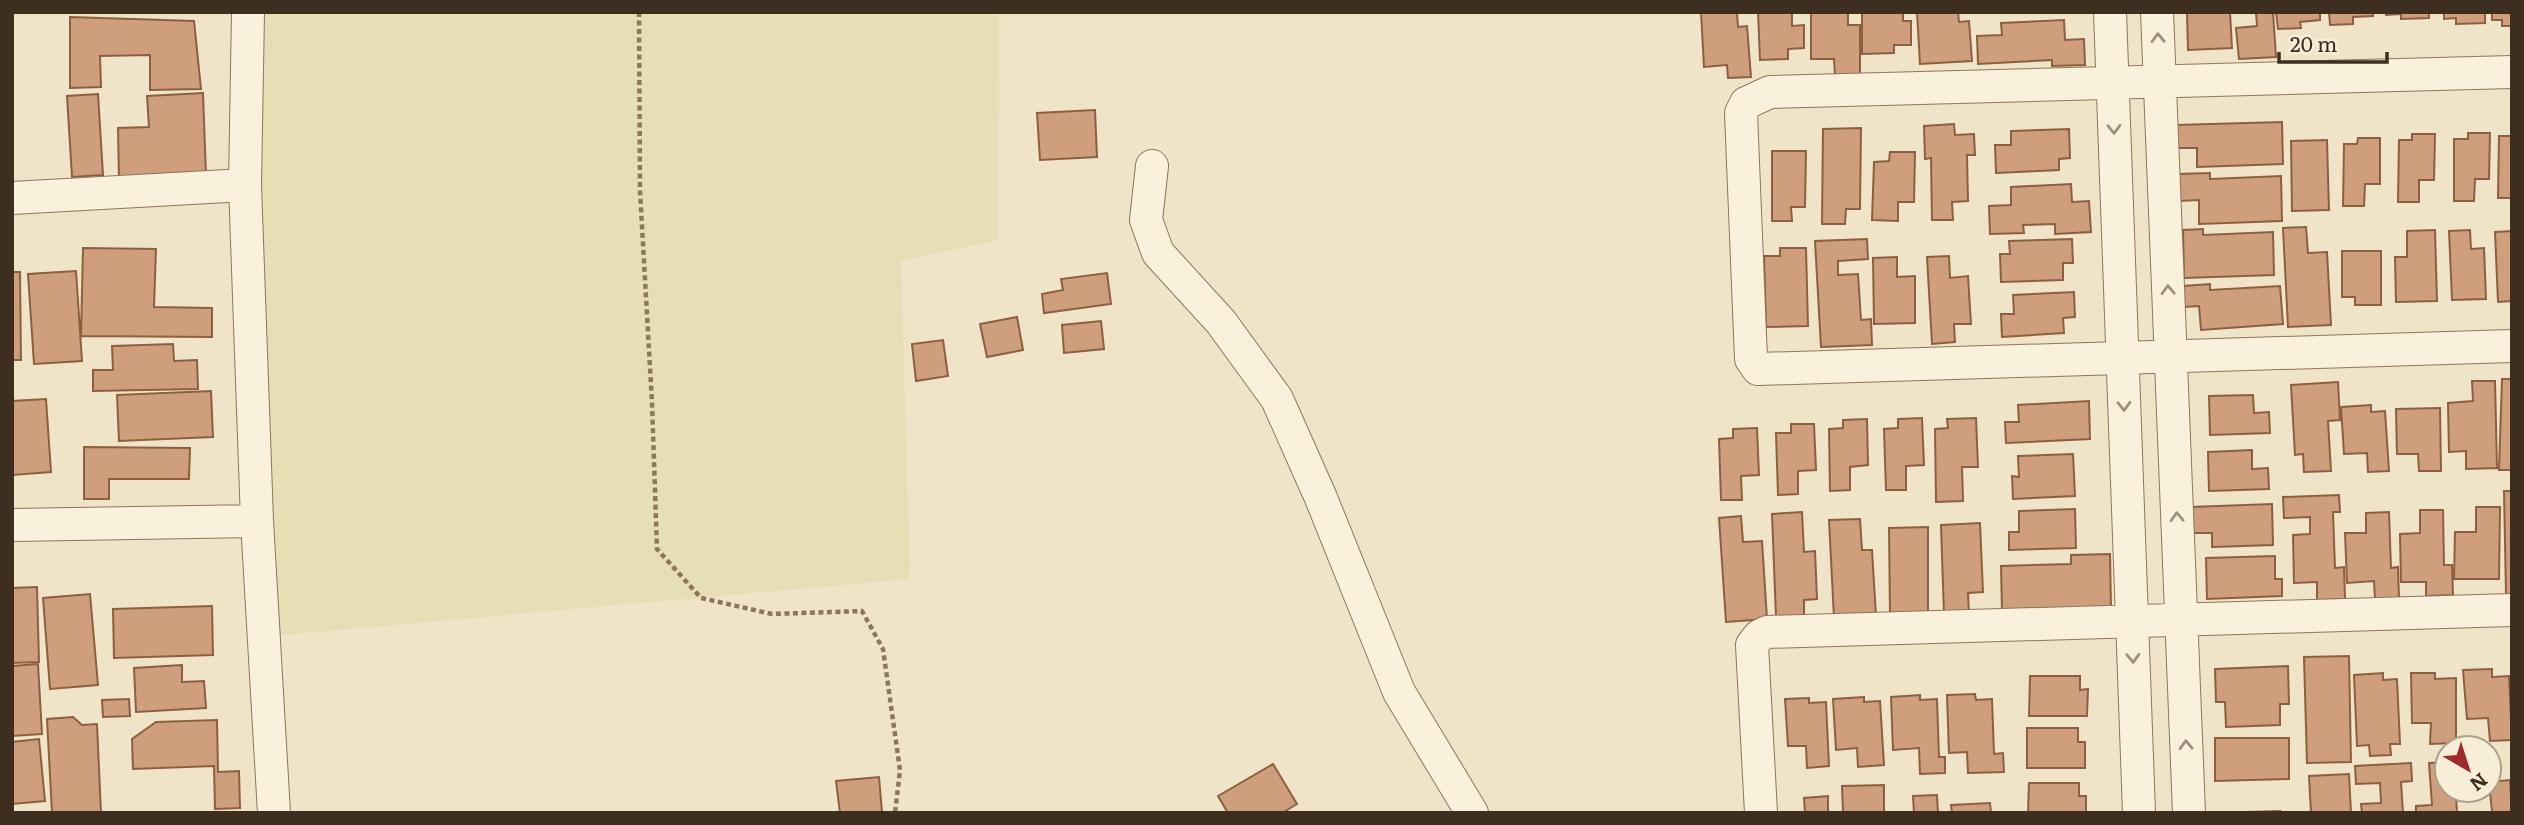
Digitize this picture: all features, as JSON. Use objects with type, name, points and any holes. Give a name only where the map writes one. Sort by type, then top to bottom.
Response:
[{"type":"street","points":[[248,12],[245,185],[257,521],[274,813]]},
{"type":"street","points":[[2110,12],[2139,813]]},
{"type":"street","points":[[2157,12],[2189,813]]},
{"type":"street","points":[[2512,72],[1770,92],[1746,103],[1741,113],[1751,359],[1758,369],[2512,346]]},
{"type":"street","points":[[1152,166],[1146,220],[1158,253],[1221,322],[1277,399],[1321,498],[1399,692],[1472,813]]},
{"type":"street","points":[[12,198],[245,185]]},
{"type":"street","points":[[12,526],[257,521]]},
{"type":"street","points":[[1761,813],[1752,645],[1759,636],[1767,632],[2512,610]]},
{"type":"path","points":[[639,12],[640,191],[657,549],[701,598],[772,614],[862,611],[883,649],[900,770],[895,813]]},
{"type":"shaded area","points":[[239,12],[999,12],[998,240],[901,261],[910,579],[259,637]]},
{"type":"building","points":[[1701,12],[1737,12],[1738,27],[1747,26],[1751,77],[1728,78],[1727,65],[1704,67]]},
{"type":"building","points":[[1758,12],[1792,12],[1792,26],[1804,25],[1804,48],[1788,49],[1788,59],[1760,60]]},
{"type":"building","points":[[1811,12],[1848,12],[1848,25],[1860,25],[1860,74],[1835,75],[1834,59],[1811,59]]},
{"type":"building","points":[[1862,12],[1903,12],[1903,21],[1911,21],[1911,45],[1894,45],[1894,53],[1862,54]]},
{"type":"building","points":[[1917,12],[1958,12],[1959,22],[1969,21],[1972,61],[1920,64]]},
{"type":"building","points":[[2187,12],[2230,12],[2232,48],[2188,50]]},
{"type":"building","points":[[2256,12],[2273,12],[2276,57],[2239,59],[2236,28],[2257,26]]},
{"type":"building","points":[[2276,12],[2320,12],[2320,20],[2300,22],[2301,28],[2278,29]]},
{"type":"building","points":[[2329,12],[2373,12],[2373,16],[2353,17],[2353,24],[2330,25]]},
{"type":"building","points":[[2386,12],[2429,12],[2429,18],[2401,19],[2401,14],[2386,15]]},
{"type":"building","points":[[2444,12],[2485,12],[2485,23],[2456,24],[2456,18],[2444,19]]},
{"type":"building","points":[[2492,12],[2512,12],[2512,26],[2502,26],[2502,20],[2492,20]]},
{"type":"building","points":[[70,17],[194,21],[201,89],[150,90],[150,55],[100,56],[101,87],[70,88]]},
{"type":"building","points":[[2064,20],[2065,40],[2084,39],[2085,65],[2052,66],[2052,60],[1978,64],[1977,36],[2002,35],[2001,23]]},
{"type":"building","points":[[203,93],[206,176],[119,180],[118,128],[149,127],[147,96]]},
{"type":"building","points":[[98,94],[103,175],[72,177],[67,96]]},
{"type":"building","points":[[1095,110],[1097,157],[1040,160],[1037,113]]},
{"type":"building","points":[[2282,122],[2283,164],[2197,167],[2197,148],[2176,148],[2176,125]]},
{"type":"building","points":[[1954,124],[1955,135],[1974,134],[1975,155],[1967,155],[1968,201],[1952,202],[1953,220],[1932,220],[1931,158],[1925,159],[1924,126]]},
{"type":"building","points":[[1861,128],[1860,209],[1846,209],[1845,224],[1822,224],[1823,129]]},
{"type":"building","points":[[2069,129],[2070,158],[2059,159],[2059,170],[1996,173],[1995,145],[2011,145],[2011,131]]},
{"type":"building","points":[[2468,133],[2490,133],[2489,179],[2475,179],[2474,201],[2454,201],[2454,139],[2468,139]]},
{"type":"building","points":[[2412,134],[2435,134],[2434,180],[2419,180],[2419,202],[2398,202],[2399,140],[2412,140]]},
{"type":"building","points":[[2499,136],[2512,136],[2512,198],[2498,198]]},
{"type":"building","points":[[2358,138],[2380,138],[2380,184],[2365,184],[2364,206],[2343,206],[2344,144],[2357,144]]},
{"type":"building","points":[[2327,140],[2329,210],[2292,211],[2291,141]]},
{"type":"building","points":[[1772,151],[1806,151],[1805,207],[1791,207],[1792,221],[1772,221]]},
{"type":"building","points":[[1890,152],[1915,152],[1914,202],[1898,202],[1898,221],[1872,220],[1874,162],[1889,161]]},
{"type":"building","points":[[2210,173],[2210,179],[2281,176],[2282,221],[2199,224],[2199,200],[2179,201],[2178,174]]},
{"type":"building","points":[[2071,184],[2072,202],[2089,201],[2091,232],[2055,234],[2055,224],[2023,225],[2024,233],[1990,234],[1989,206],[2011,205],[2011,187]]},
{"type":"building","points":[[2306,227],[2308,253],[2327,252],[2331,325],[2288,327],[2283,228]]},
{"type":"building","points":[[2203,229],[2203,235],[2273,232],[2274,275],[2184,278],[2183,230]]},
{"type":"building","points":[[2435,230],[2437,301],[2396,302],[2395,257],[2407,257],[2407,231]]},
{"type":"building","points":[[2470,230],[2471,249],[2484,248],[2486,299],[2452,300],[2449,231]]},
{"type":"building","points":[[2512,231],[2512,301],[2498,302],[2495,232]]},
{"type":"building","points":[[1867,239],[1868,259],[1838,261],[1838,275],[1858,274],[1861,320],[1871,319],[1872,345],[1821,347],[1815,241]]},
{"type":"building","points":[[2072,239],[2073,263],[2063,263],[2063,280],[2001,282],[2000,254],[2010,254],[2009,241]]},
{"type":"building","points":[[83,248],[156,249],[154,307],[212,308],[212,337],[81,336]]},
{"type":"building","points":[[1780,248],[1806,248],[1808,326],[1766,327],[1764,256],[1780,256]]},
{"type":"building","points":[[2342,251],[2381,251],[2381,305],[2355,305],[2355,297],[2342,297]]},
{"type":"building","points":[[1949,256],[1950,278],[1968,276],[1971,324],[1954,324],[1955,342],[1932,344],[1927,257]]},
{"type":"building","points":[[1897,257],[1897,277],[1915,276],[1915,323],[1874,324],[1873,258]]},
{"type":"building","points":[[76,271],[82,361],[34,364],[28,274]]},
{"type":"building","points":[[12,272],[20,272],[21,360],[12,360]]},
{"type":"building","points":[[1107,273],[1111,304],[1044,313],[1042,294],[1063,290],[1061,279]]},
{"type":"building","points":[[2210,284],[2210,290],[2280,286],[2283,324],[2201,330],[2199,306],[2184,307],[2183,286]]},
{"type":"building","points":[[2074,292],[2075,317],[2063,318],[2064,333],[2002,337],[2001,314],[2014,314],[2013,295]]},
{"type":"building","points":[[1017,317],[1023,350],[987,357],[980,324]]},
{"type":"building","points":[[1101,321],[1104,349],[1064,353],[1062,325]]},
{"type":"building","points":[[943,340],[948,376],[916,381],[912,344]]},
{"type":"building","points":[[173,344],[174,361],[197,360],[198,389],[93,391],[93,370],[113,370],[112,346]]},
{"type":"building","points":[[2502,379],[2512,379],[2512,470],[2499,470]]},
{"type":"building","points":[[2472,381],[2495,381],[2497,468],[2466,469],[2466,451],[2449,452],[2448,403],[2473,401]]},
{"type":"building","points":[[2338,382],[2340,420],[2328,421],[2331,471],[2304,472],[2303,454],[2295,455],[2291,385]]},
{"type":"building","points":[[211,391],[213,437],[119,441],[117,395]]},
{"type":"building","points":[[2253,395],[2254,413],[2269,412],[2270,433],[2210,435],[2209,396]]},
{"type":"building","points":[[46,399],[51,472],[12,475],[12,401]]},
{"type":"building","points":[[2089,401],[2090,439],[2006,443],[2005,422],[2019,422],[2018,405]]},
{"type":"building","points":[[2371,405],[2371,412],[2385,411],[2389,471],[2368,472],[2367,453],[2344,454],[2341,407]]},
{"type":"building","points":[[2440,408],[2441,471],[2419,471],[2418,454],[2397,454],[2396,409]]},
{"type":"building","points":[[1922,418],[1924,465],[1906,466],[1906,490],[1886,490],[1884,429],[1898,428],[1898,419]]},
{"type":"building","points":[[1976,418],[1978,467],[1962,467],[1963,501],[1936,502],[1935,429],[1948,428],[1947,419]]},
{"type":"building","points":[[1867,419],[1868,465],[1850,467],[1850,490],[1830,491],[1829,429],[1843,428],[1843,420]]},
{"type":"building","points":[[1791,424],[1814,424],[1816,470],[1798,471],[1798,494],[1778,495],[1776,433],[1791,433]]},
{"type":"building","points":[[1757,428],[1759,475],[1741,476],[1742,500],[1721,500],[1719,439],[1733,438],[1733,429]]},
{"type":"building","points":[[84,447],[190,448],[189,479],[109,479],[109,499],[84,499]]},
{"type":"building","points":[[2252,450],[2252,469],[2268,468],[2269,489],[2209,491],[2208,452]]},
{"type":"building","points":[[2073,454],[2075,496],[2013,499],[2012,476],[2019,477],[2018,456]]},
{"type":"building","points":[[2504,491],[2512,491],[2512,594],[2506,594]]},
{"type":"building","points":[[2339,495],[2340,512],[2333,512],[2335,568],[2344,567],[2345,599],[2317,600],[2317,582],[2294,583],[2293,535],[2310,534],[2310,517],[2284,518],[2283,497]]},
{"type":"building","points":[[2272,504],[2273,545],[2212,547],[2212,533],[2192,533],[2191,507]]},
{"type":"building","points":[[2476,507],[2500,507],[2499,579],[2454,579],[2455,532],[2476,532]]},
{"type":"building","points":[[2075,509],[2076,548],[2009,550],[2009,532],[2019,532],[2019,511]]},
{"type":"building","points":[[2420,510],[2443,510],[2444,565],[2452,565],[2453,595],[2426,596],[2426,582],[2401,582],[2400,534],[2420,533]]},
{"type":"building","points":[[1802,512],[1804,552],[1815,551],[1817,599],[1804,600],[1804,616],[1776,617],[1772,514]]},
{"type":"building","points":[[2389,512],[2391,568],[2398,567],[2399,598],[2375,599],[2374,581],[2347,583],[2345,533],[2366,533],[2366,513]]},
{"type":"building","points":[[1741,516],[1743,542],[1762,541],[1767,619],[1726,622],[1719,518]]},
{"type":"building","points":[[1860,519],[1862,550],[1872,550],[1876,616],[1834,618],[1829,520]]},
{"type":"building","points":[[1980,523],[1983,592],[1968,593],[1969,614],[1944,615],[1941,525]]},
{"type":"building","points":[[1928,527],[1928,615],[1890,616],[1889,528]]},
{"type":"building","points":[[2110,554],[2111,608],[2002,611],[2001,566],[2071,564],[2071,555]]},
{"type":"building","points":[[2275,556],[2275,579],[2282,579],[2282,596],[2207,599],[2206,558]]},
{"type":"building","points":[[37,587],[39,662],[12,663],[12,588]]},
{"type":"building","points":[[90,594],[98,685],[50,689],[43,598]]},
{"type":"building","points":[[212,606],[213,655],[114,658],[113,609]]},
{"type":"building","points":[[2349,656],[2351,762],[2307,763],[2304,657]]},
{"type":"building","points":[[38,664],[42,734],[12,736],[12,666]]},
{"type":"building","points":[[182,665],[182,682],[204,681],[206,708],[136,712],[134,668]]},
{"type":"building","points":[[2288,666],[2289,704],[2280,704],[2280,725],[2226,727],[2225,702],[2216,702],[2215,669]]},
{"type":"building","points":[[2492,669],[2492,677],[2509,676],[2512,740],[2503,740],[2503,734],[2489,734],[2488,718],[2467,719],[2463,670]]},
{"type":"building","points":[[2383,673],[2383,680],[2397,679],[2400,744],[2390,744],[2391,755],[2370,756],[2369,745],[2357,746],[2354,675]]},
{"type":"building","points":[[2411,673],[2435,673],[2435,679],[2456,678],[2456,734],[2433,734],[2433,744],[2430,744],[2431,723],[2412,723]]},
{"type":"building","points":[[2030,676],[2080,676],[2080,690],[2088,689],[2087,716],[2029,716]]},
{"type":"building","points":[[1975,694],[1976,700],[1992,699],[1994,754],[2003,753],[2004,772],[1968,773],[1967,752],[1949,753],[1947,695]]},
{"type":"building","points":[[1920,695],[1920,700],[1937,699],[1939,757],[1945,757],[1945,773],[1920,774],[1919,748],[1893,750],[1891,697]]},
{"type":"building","points":[[1864,697],[1864,702],[1880,701],[1884,765],[1858,767],[1857,748],[1836,750],[1833,699]]},
{"type":"building","points":[[1809,698],[1809,703],[1826,702],[1829,766],[1807,768],[1806,746],[1788,746],[1785,699]]},
{"type":"building","points":[[129,699],[130,716],[103,717],[102,700]]},
{"type":"building","points":[[73,717],[82,725],[97,724],[101,813],[52,813],[47,719]]},
{"type":"building","points":[[217,720],[218,772],[239,771],[240,808],[215,809],[214,766],[133,769],[132,739],[156,722]]},
{"type":"building","points":[[2027,728],[2078,728],[2078,742],[2085,742],[2085,768],[2027,768]]},
{"type":"building","points":[[2215,738],[2289,738],[2289,779],[2215,781]]},
{"type":"building","points":[[39,739],[45,801],[12,804],[12,742]]},
{"type":"building","points":[[2411,763],[2412,781],[2401,782],[2403,813],[2362,813],[2361,804],[2381,803],[2380,783],[2356,784],[2355,766]]},
{"type":"building","points":[[2429,763],[2433,763],[2433,804],[2456,804],[2457,813],[2416,813],[2416,806],[2432,805]]},
{"type":"building","points":[[1273,764],[1297,804],[1282,813],[1228,813],[1218,796]]},
{"type":"building","points":[[2349,774],[2351,813],[2311,813],[2309,776]]},
{"type":"building","points":[[879,777],[882,812],[840,813],[836,781]]},
{"type":"building","points":[[2510,780],[2512,813],[2481,813],[2492,812],[2491,804],[2503,804],[2503,781]]},
{"type":"building","points":[[2029,783],[2079,783],[2079,796],[2086,796],[2086,813],[2028,813]]},
{"type":"building","points":[[1884,785],[1884,813],[1843,813],[1842,786]]},
{"type":"building","points":[[1937,795],[1938,813],[1914,813],[1913,796]]},
{"type":"building","points":[[1828,796],[1828,813],[1805,813],[1804,798]]},
{"type":"building","points":[[1990,803],[1991,813],[1952,813],[1951,805]]},
{"type":"building","points":[[2280,811],[2280,813],[2212,813]]}]
